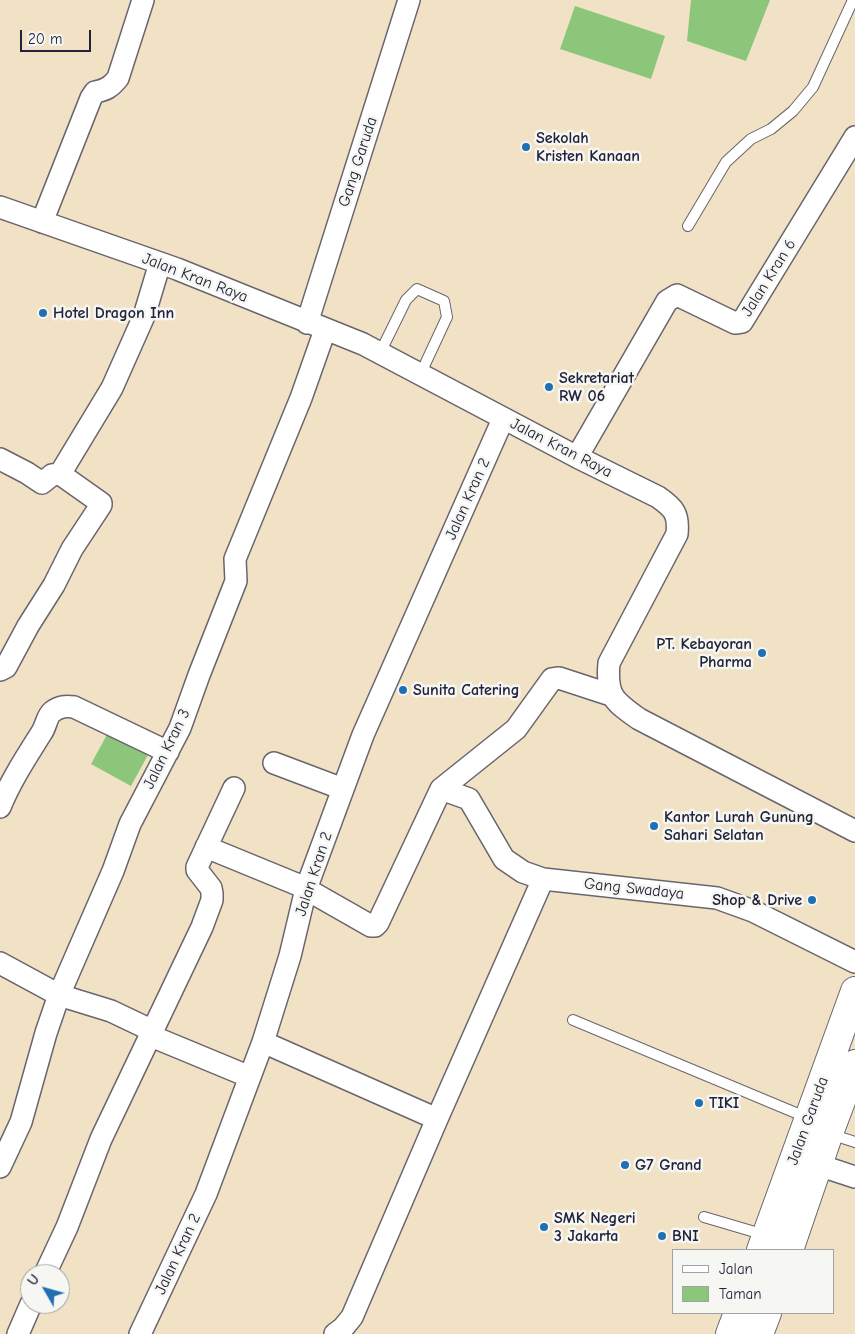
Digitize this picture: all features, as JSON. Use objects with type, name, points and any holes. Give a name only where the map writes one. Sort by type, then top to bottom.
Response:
[{"type":"main road","name":"Jalan Garuda","points":[[789,1249],[807,1161],[819,1126],[855,991]]},
{"type":"main road","name":"Jalan Garuda","points":[[819,1126],[855,1064]]},
{"type":"main road","name":"Jalan Garuda","points":[[764,1243],[807,1161]]},
{"type":"main road","points":[[730,1334],[738,1314]]},
{"type":"main road","points":[[760,1334],[767,1314]]},
{"type":"street","points":[[42,222],[90,98],[95,92],[112,86],[118,78],[143,0]]},
{"type":"street","name":"Gang Garuda","points":[[316,326],[409,0]]},
{"type":"street","name":"Jalan Kran 6","points":[[577,457],[667,300],[677,295],[735,323],[742,322],[855,137]]},
{"type":"street","name":"Jalan Kran Raya","points":[[0,207],[160,263],[363,344],[503,419],[658,497],[670,505],[678,520],[677,534],[609,663],[607,682],[612,695]]},
{"type":"street","points":[[60,474],[112,388],[144,316],[160,263]]},
{"type":"street","name":"Jalan Kran 3","points":[[0,1167],[21,1122],[46,1033],[59,995],[113,871],[130,824],[180,728],[236,581],[235,559],[301,398],[316,326]]},
{"type":"street","name":"Jalan Kran 2","points":[[140,1334],[206,1194],[263,1042],[290,956],[306,888],[363,735],[503,419]]},
{"type":"street","points":[[0,459],[28,473],[42,483],[52,475],[60,474],[101,503],[72,549],[54,585],[28,626],[6,667],[0,670]]},
{"type":"street","points":[[206,848],[306,888],[370,926],[378,923],[441,789],[516,729],[552,679],[559,678],[612,695],[622,707],[639,719],[855,831]]},
{"type":"street","points":[[0,807],[7,790],[42,732],[51,713],[63,706],[74,707],[168,752]]},
{"type":"street","points":[[274,763],[343,789]]},
{"type":"street","points":[[49,1264],[100,1139],[202,927],[212,900],[211,888],[197,870],[234,788]]},
{"type":"street","name":"Gang Swadaya","points":[[441,789],[469,799],[504,859],[523,872],[543,879],[717,898],[753,911],[855,962]]},
{"type":"street","points":[[335,1334],[352,1317],[437,1118],[543,879]]},
{"type":"street","points":[[0,963],[59,995],[111,1011],[152,1033],[250,1076]]},
{"type":"street","points":[[263,1042],[437,1118]]},
{"type":"street","points":[[807,1161],[855,1177]]},
{"type":"street","points":[[18,1334],[27,1314]]},
{"type":"lane","points":[[688,226],[726,162],[751,138],[771,129],[793,111],[813,87],[853,0]]},
{"type":"lane","points":[[380,353],[406,300],[417,289],[444,301],[447,317],[420,375]]},
{"type":"lane","points":[[573,1020],[855,1142]]},
{"type":"lane","points":[[704,1217],[764,1243]]},
{"type":"green space","points":[[691,0],[770,0],[746,61],[687,41]]},
{"type":"green space","points":[[575,6],[665,36],[651,79],[560,49]]},
{"type":"green space","points":[[109,731],[149,753],[131,786],[91,764]]},
{"type":"place","name":"Sekolah Kristen Kanaan","points":[[526,147]]},
{"type":"place","name":"Hotel Dragon Inn","points":[[43,313]]},
{"type":"place","name":"Sekretariat RW 06","points":[[549,387]]},
{"type":"place","name":"PT. Kebayoran Pharma","points":[[762,653]]},
{"type":"place","name":"Sunita Catering","points":[[403,690]]},
{"type":"place","name":"Kantor Lurah Gunung Sahari Selatan","points":[[654,826]]},
{"type":"place","name":"Shop & Drive","points":[[812,900]]},
{"type":"place","name":"TIKI","points":[[699,1103]]},
{"type":"place","name":"G7 Grand","points":[[625,1165]]},
{"type":"place","name":"SMK Negeri 3 Jakarta","points":[[544,1227]]},
{"type":"place","name":"BNI","points":[[662,1236]]}]
